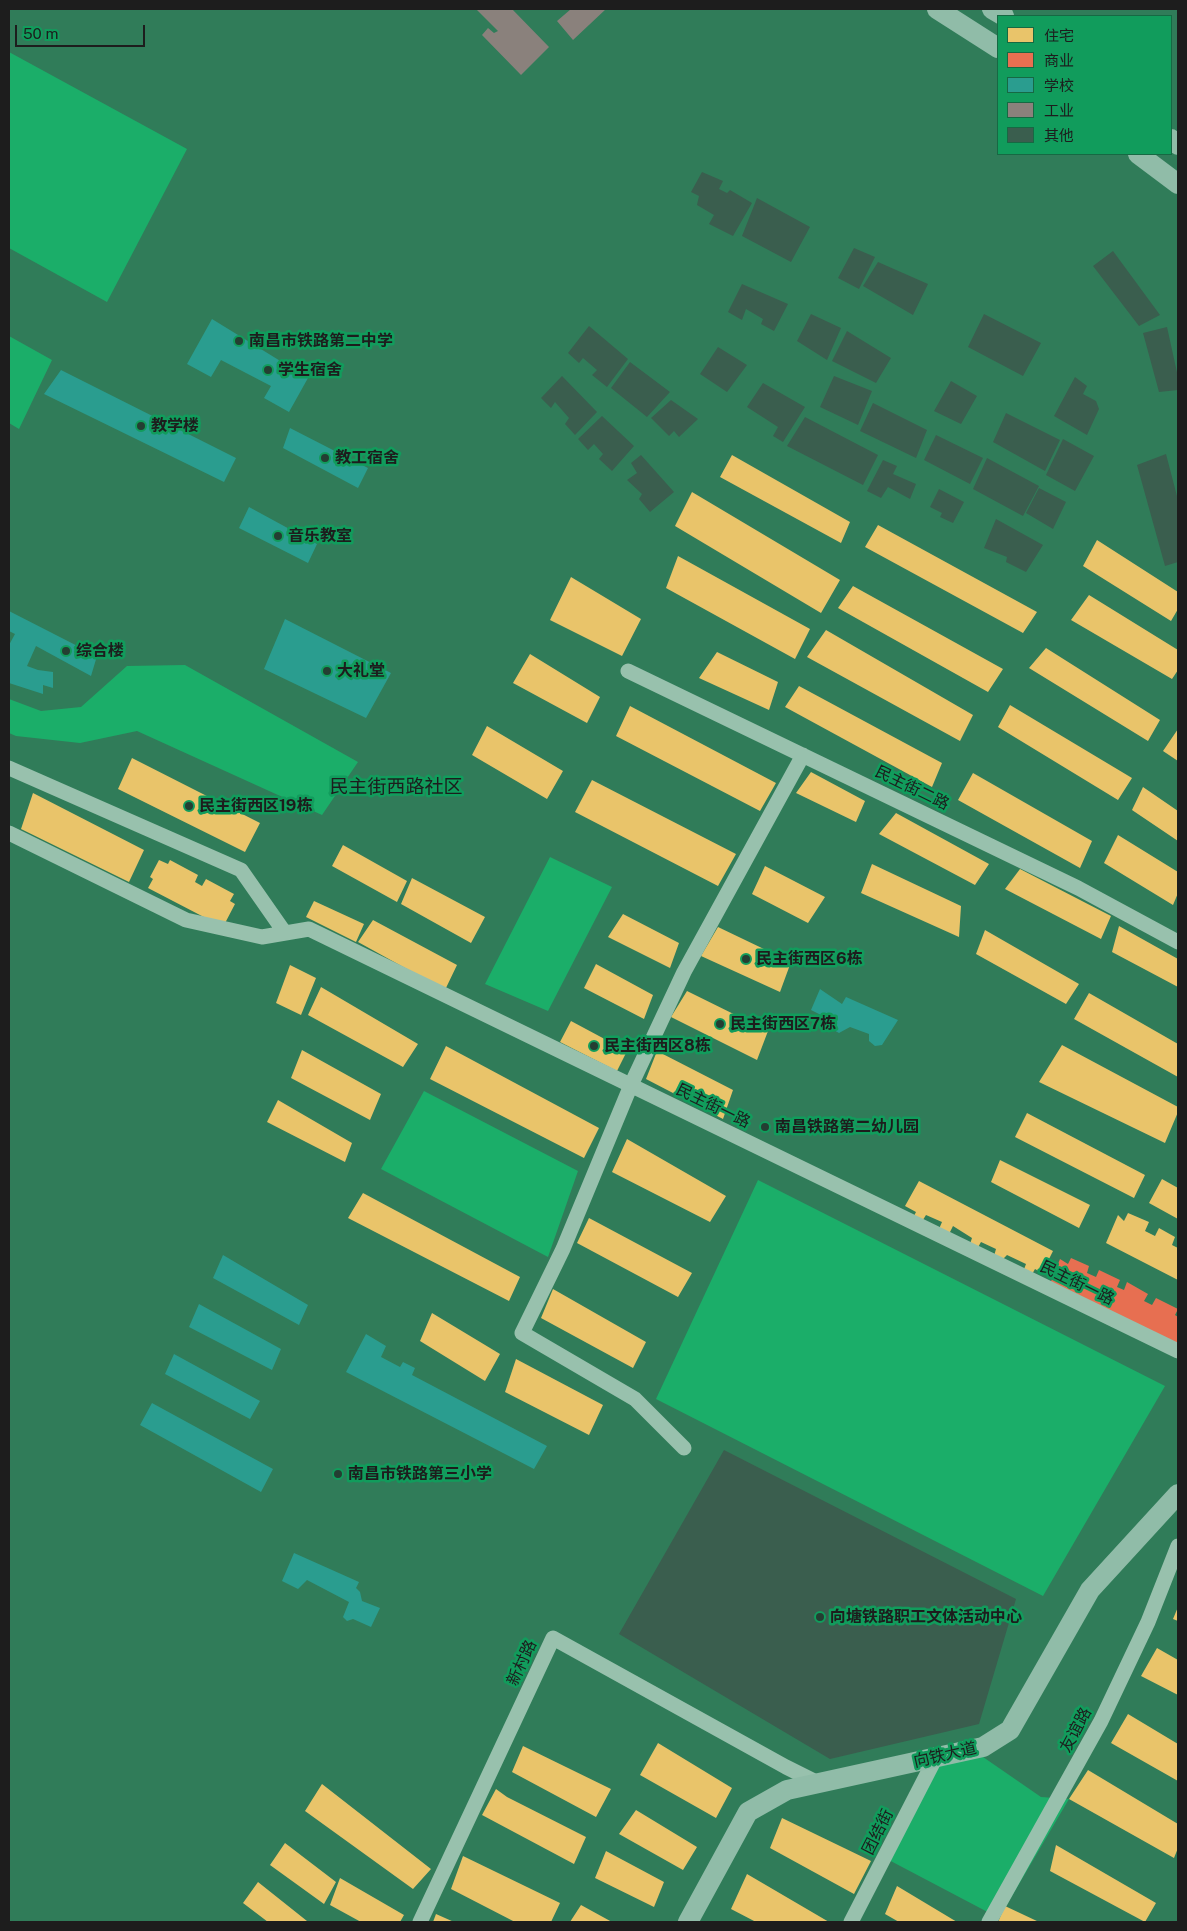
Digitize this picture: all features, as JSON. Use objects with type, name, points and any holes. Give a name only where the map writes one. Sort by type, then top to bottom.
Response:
[{"type":"street","points":[[937,9],[997,47]]},
{"type":"street","points":[[1139,155],[1178,184]]},
{"type":"street","name":"民主街二路","points":[[628,671],[1078,888],[1178,942]]},
{"type":"street","points":[[684,1448],[634,1399],[522,1333],[563,1249],[631,1085],[684,972],[802,755]]},
{"type":"street","points":[[9,768],[241,870],[284,933]]},
{"type":"street","name":"民主街一路","points":[[9,834],[186,920],[262,937],[309,929],[1178,1351]]},
{"type":"street","name":"向铁大道","points":[[688,1922],[748,1812],[787,1790],[983,1747],[1010,1730],[1090,1590],[1178,1494]]},
{"type":"street","name":"友谊路","points":[[989,1922],[1101,1721],[1148,1622],[1178,1546]]},
{"type":"street","name":"新村路","points":[[420,1922],[553,1638],[818,1783]]},
{"type":"street","name":"团结街","points":[[851,1922],[936,1757]]},
{"type":"green space","points":[[9,52],[187,149],[107,302],[9,248]]},
{"type":"green space","points":[[9,336],[52,360],[19,429],[9,423]]},
{"type":"green space","points":[[185,665],[358,762],[322,815],[137,731],[80,743],[16,736],[9,733],[9,699],[41,711],[81,707],[127,666]]},
{"type":"green space","points":[[550,857],[612,887],[548,1011],[485,984]]},
{"type":"green space","points":[[424,1091],[578,1171],[548,1257],[381,1169]]},
{"type":"green space","points":[[758,1180],[1165,1386],[1043,1596],[656,1399]]},
{"type":"green space","points":[[970,1748],[1041,1797],[1069,1799],[999,1918],[885,1858],[942,1756]]},
{"type":"building: 住宅","points":[[732,455],[850,522],[841,543],[720,477]]},
{"type":"building: 住宅","points":[[692,492],[840,580],[821,613],[675,526]]},
{"type":"building: 住宅","points":[[878,525],[1037,612],[1023,633],[865,547]]},
{"type":"building: 住宅","points":[[1097,540],[1178,592],[1178,609],[1171,621],[1083,566]]},
{"type":"building: 住宅","points":[[678,556],[810,629],[795,659],[666,588]]},
{"type":"building: 住宅","points":[[571,577],[641,619],[622,656],[550,620]]},
{"type":"building: 住宅","points":[[853,586],[1003,669],[988,692],[838,608]]},
{"type":"building: 住宅","points":[[1089,595],[1178,650],[1178,670],[1172,679],[1071,620]]},
{"type":"building: 住宅","points":[[826,630],[973,715],[960,741],[807,657]]},
{"type":"building: 住宅","points":[[1046,648],[1160,720],[1148,741],[1029,668]]},
{"type":"building: 住宅","points":[[717,652],[778,682],[769,710],[699,678]]},
{"type":"building: 住宅","points":[[530,654],[600,697],[587,723],[513,683]]},
{"type":"building: 住宅","points":[[799,686],[942,763],[932,787],[785,707]]},
{"type":"building: 住宅","points":[[1010,705],[1132,778],[1118,800],[998,727]]},
{"type":"building: 住宅","points":[[630,706],[776,783],[760,811],[616,736]]},
{"type":"building: 住宅","points":[[487,726],[563,771],[547,799],[472,755]]},
{"type":"building: 住宅","points":[[1178,729],[1178,761],[1163,751]]},
{"type":"building: 住宅","name":"民主街西区19栋","points":[[132,758],[260,823],[245,852],[118,789]]},
{"type":"building: 住宅","points":[[811,772],[865,801],[856,822],[796,793]]},
{"type":"building: 住宅","points":[[973,773],[1092,841],[1080,868],[958,800]]},
{"type":"building: 住宅","points":[[592,780],[736,854],[718,886],[575,812]]},
{"type":"building: 住宅","points":[[1143,787],[1178,811],[1178,841],[1132,810]]},
{"type":"building: 住宅","points":[[33,793],[144,850],[129,882],[21,829]]},
{"type":"building: 住宅","points":[[896,813],[989,864],[975,885],[879,834]]},
{"type":"building: 住宅","points":[[1118,835],[1178,872],[1178,893],[1173,905],[1104,863]]},
{"type":"building: 住宅","points":[[343,845],[407,881],[397,902],[332,866]]},
{"type":"building: 住宅","points":[[159,860],[168,864],[170,860],[198,875],[195,882],[202,886],[206,879],[234,894],[230,901],[235,904],[223,927],[148,888],[153,879],[150,877]]},
{"type":"building: 住宅","points":[[872,864],[961,906],[959,937],[861,893]]},
{"type":"building: 住宅","points":[[765,866],[825,897],[808,923],[752,894]]},
{"type":"building: 住宅","points":[[1020,869],[1111,916],[1101,939],[1005,889]]},
{"type":"building: 住宅","points":[[412,878],[485,917],[471,943],[401,904]]},
{"type":"building: 住宅","points":[[314,901],[364,924],[356,942],[306,917]]},
{"type":"building: 住宅","points":[[623,914],[679,943],[670,968],[608,937]]},
{"type":"building: 住宅","points":[[373,920],[457,965],[445,990],[358,942]]},
{"type":"building: 住宅","points":[[1119,926],[1178,959],[1178,987],[1112,952]]},
{"type":"building: 住宅","name":"民主街西区6栋","points":[[718,927],[791,962],[780,992],[701,956]]},
{"type":"building: 住宅","points":[[985,930],[1079,984],[1066,1004],[976,954]]},
{"type":"building: 住宅","points":[[596,964],[653,995],[644,1019],[584,988]]},
{"type":"building: 住宅","points":[[290,965],[316,978],[301,1015],[276,1003]]},
{"type":"building: 住宅","points":[[321,987],[418,1044],[403,1067],[308,1015]]},
{"type":"building: 住宅","name":"民主街西区7栋","points":[[687,991],[768,1031],[757,1060],[671,1017]]},
{"type":"building: 住宅","points":[[1089,993],[1178,1044],[1178,1077],[1074,1019]]},
{"type":"building: 住宅","name":"民主街西区8栋","points":[[571,1021],[627,1051],[617,1071],[560,1042]]},
{"type":"building: 住宅","points":[[1062,1045],[1178,1107],[1178,1112],[1165,1143],[1039,1082]]},
{"type":"building: 住宅","points":[[446,1046],[599,1128],[584,1158],[430,1079]]},
{"type":"building: 住宅","points":[[302,1050],[381,1094],[370,1120],[291,1078]]},
{"type":"building: 住宅","points":[[657,1051],[733,1090],[723,1119],[646,1079]]},
{"type":"building: 住宅","points":[[278,1100],[352,1143],[345,1162],[267,1122]]},
{"type":"building: 住宅","points":[[1027,1113],[1145,1175],[1134,1198],[1015,1137]]},
{"type":"building: 住宅","points":[[627,1139],[726,1196],[710,1222],[612,1172]]},
{"type":"building: 住宅","points":[[1000,1160],[1090,1205],[1079,1228],[991,1182]]},
{"type":"building: 住宅","points":[[1162,1179],[1178,1188],[1178,1219],[1149,1203]]},
{"type":"building: 住宅","points":[[919,1181],[1053,1251],[1042,1273],[1035,1269],[1031,1276],[1023,1272],[1026,1264],[1007,1255],[1002,1260],[994,1256],[996,1249],[981,1242],[977,1249],[970,1244],[972,1238],[953,1226],[948,1236],[939,1229],[942,1222],[926,1215],[921,1223],[913,1218],[916,1212],[905,1206]]},
{"type":"building: 住宅","points":[[363,1193],[520,1277],[509,1301],[348,1218]]},
{"type":"building: 住宅","points":[[1128,1213],[1149,1222],[1145,1231],[1155,1236],[1159,1228],[1175,1237],[1172,1245],[1178,1248],[1178,1280],[1106,1243],[1118,1215],[1124,1221]]},
{"type":"building: 住宅","points":[[589,1218],[692,1273],[678,1297],[577,1243]]},
{"type":"building: 住宅","points":[[553,1289],[646,1342],[633,1368],[541,1318]]},
{"type":"building: 住宅","points":[[432,1313],[500,1354],[485,1381],[420,1341]]},
{"type":"building: 住宅","points":[[516,1359],[603,1405],[589,1435],[505,1392]]},
{"type":"building: 住宅","points":[[1178,1607],[1178,1621],[1173,1619]]},
{"type":"building: 住宅","points":[[1157,1648],[1178,1660],[1178,1695],[1141,1676]]},
{"type":"building: 住宅","points":[[1128,1714],[1178,1744],[1178,1781],[1111,1743]]},
{"type":"building: 住宅","points":[[658,1743],[732,1788],[716,1818],[640,1775]]},
{"type":"building: 住宅","points":[[523,1746],[611,1789],[596,1817],[512,1772]]},
{"type":"building: 住宅","points":[[1088,1770],[1178,1824],[1178,1848],[1174,1858],[1069,1799]]},
{"type":"building: 住宅","points":[[322,1784],[431,1869],[413,1889],[305,1811]]},
{"type":"building: 住宅","points":[[496,1789],[507,1797],[586,1837],[574,1864],[482,1815]]},
{"type":"building: 住宅","points":[[636,1810],[697,1847],[683,1870],[619,1834]]},
{"type":"building: 住宅","points":[[782,1818],[871,1861],[854,1894],[770,1848]]},
{"type":"building: 住宅","points":[[285,1843],[336,1882],[324,1904],[270,1865]]},
{"type":"building: 住宅","points":[[1056,1845],[1156,1903],[1145,1922],[1050,1871]]},
{"type":"building: 住宅","points":[[606,1851],[664,1882],[654,1907],[595,1878]]},
{"type":"building: 住宅","points":[[463,1856],[560,1903],[551,1922],[515,1922],[451,1889]]},
{"type":"building: 住宅","points":[[747,1874],[829,1922],[756,1922],[731,1909]]},
{"type":"building: 住宅","points":[[340,1878],[404,1915],[400,1922],[361,1922],[330,1905]]},
{"type":"building: 住宅","points":[[258,1882],[307,1921],[268,1922],[243,1903]]},
{"type":"building: 住宅","points":[[897,1886],[957,1922],[899,1922],[885,1914]]},
{"type":"building: 住宅","points":[[581,1905],[612,1922],[570,1922]]},
{"type":"building: 住宅","points":[[1005,1906],[1039,1922],[998,1922]]},
{"type":"building: 住宅","points":[[436,1914],[454,1922],[433,1922]]},
{"type":"building: 商业","points":[[1071,1258],[1089,1266],[1087,1273],[1096,1277],[1099,1270],[1120,1280],[1117,1287],[1124,1290],[1127,1282],[1148,1294],[1144,1301],[1152,1305],[1156,1298],[1178,1309],[1175,1315],[1178,1317],[1178,1344],[1050,1284],[1060,1259],[1068,1264]]},
{"type":"building: 学校","name":"学生宿舍","points":[[212,319],[308,378],[289,412],[264,398],[271,386],[221,360],[211,377],[187,364]]},
{"type":"building: 学校","name":"教学楼","points":[[61,370],[236,458],[224,482],[44,394]]},
{"type":"building: 学校","name":"教工宿舍","points":[[290,428],[368,468],[358,488],[283,448]]},
{"type":"building: 学校","name":"音乐教室","points":[[249,507],[317,544],[308,563],[239,528]]},
{"type":"building: 学校","name":"综合楼","points":[[9,611],[97,656],[91,676],[36,646],[27,666],[53,672],[53,688],[43,685],[43,694],[9,683],[9,645],[15,634],[9,631]]},
{"type":"building: 学校","name":"大礼堂","points":[[285,619],[391,673],[366,718],[264,669]]},
{"type":"building: 学校","points":[[820,989],[842,1004],[846,997],[898,1020],[882,1045],[875,1046],[869,1041],[869,1034],[850,1027],[839,1033],[832,1029],[835,1022],[811,1010]]},
{"type":"building: 学校","points":[[223,1255],[308,1305],[299,1325],[213,1278]]},
{"type":"building: 学校","points":[[199,1304],[281,1349],[272,1370],[189,1327]]},
{"type":"building: 学校","points":[[366,1334],[386,1346],[381,1357],[400,1367],[403,1362],[415,1368],[412,1375],[547,1446],[534,1469],[346,1372]]},
{"type":"building: 学校","points":[[174,1354],[260,1401],[250,1419],[165,1374]]},
{"type":"building: 学校","points":[[152,1403],[273,1469],[261,1492],[140,1425]]},
{"type":"building: 学校","points":[[294,1553],[359,1582],[356,1588],[360,1592],[362,1601],[380,1608],[371,1627],[353,1619],[347,1621],[343,1617],[349,1602],[307,1580],[298,1589],[282,1581]]},
{"type":"building: 工业","points":[[476,9],[512,9],[549,47],[521,75],[482,35],[488,28],[494,33],[498,31]]},
{"type":"building: 工业","points":[[571,9],[606,9],[573,40],[557,21]]},
{"type":"building: 其他","points":[[702,172],[723,181],[719,189],[727,193],[730,190],[752,203],[733,236],[709,224],[714,215],[697,205],[699,196],[691,192]]},
{"type":"building: 其他","points":[[757,198],[810,227],[791,262],[742,236]]},
{"type":"building: 其他","points":[[854,248],[875,257],[859,289],[838,278]]},
{"type":"building: 其他","points":[[1113,251],[1160,315],[1139,326],[1093,266]]},
{"type":"building: 其他","points":[[878,262],[928,284],[913,315],[863,286]]},
{"type":"building: 其他","points":[[742,284],[788,304],[774,331],[761,324],[763,319],[746,309],[742,320],[728,312]]},
{"type":"building: 其他","points":[[811,314],[841,328],[827,360],[797,341]]},
{"type":"building: 其他","points":[[984,314],[1041,343],[1023,376],[968,347]]},
{"type":"building: 其他","points":[[589,326],[628,359],[607,387],[592,375],[597,370],[583,358],[579,363],[568,353]]},
{"type":"building: 其他","points":[[1167,327],[1178,377],[1178,390],[1159,392],[1143,333]]},
{"type":"building: 其他","points":[[847,331],[891,358],[876,383],[832,361]]},
{"type":"building: 其他","points":[[718,347],[747,365],[727,392],[700,374]]},
{"type":"building: 其他","points":[[630,362],[670,392],[647,417],[611,388]]},
{"type":"building: 其他","points":[[562,376],[597,412],[575,435],[565,424],[569,418],[555,402],[551,408],[541,398]]},
{"type":"building: 其他","points":[[834,376],[872,391],[858,425],[820,407]]},
{"type":"building: 其他","points":[[1075,377],[1087,386],[1083,394],[1096,401],[1099,409],[1087,435],[1054,416]]},
{"type":"building: 其他","points":[[951,381],[977,396],[961,424],[934,411]]},
{"type":"building: 其他","points":[[763,383],[805,407],[783,442],[773,436],[778,427],[747,407]]},
{"type":"building: 其他","points":[[671,400],[698,419],[679,437],[674,431],[669,436],[651,418]]},
{"type":"building: 其他","points":[[873,403],[927,430],[916,458],[860,431]]},
{"type":"building: 其他","points":[[1006,413],[1060,440],[1045,471],[993,442]]},
{"type":"building: 其他","points":[[602,416],[634,446],[612,471],[599,459],[603,454],[594,444],[588,450],[578,439]]},
{"type":"building: 其他","points":[[805,417],[878,455],[863,485],[787,446]]},
{"type":"building: 其他","points":[[936,435],[983,458],[970,484],[924,460]]},
{"type":"building: 其他","points":[[1063,439],[1094,456],[1075,491],[1046,475]]},
{"type":"building: 其他","points":[[1166,454],[1178,500],[1178,562],[1165,566],[1137,465]]},
{"type":"building: 其他","points":[[641,455],[674,492],[650,512],[639,499],[642,494],[627,480],[637,473],[631,463]]},
{"type":"building: 其他","points":[[987,458],[1039,486],[1023,516],[973,489]]},
{"type":"building: 其他","points":[[883,460],[897,466],[893,474],[916,484],[910,499],[888,487],[881,498],[867,491]]},
{"type":"building: 其他","points":[[1039,488],[1066,502],[1053,529],[1026,513]]},
{"type":"building: 其他","points":[[939,489],[964,502],[953,523],[940,517],[942,513],[930,507]]},
{"type":"building: 其他","points":[[996,519],[1043,545],[1026,572],[1006,562],[1007,557],[984,548]]},
{"type":"building: 其他","name":"向塘铁路职工文体活动中心","points":[[724,1450],[1016,1599],[979,1724],[830,1759],[619,1634]]},
{"type":"place","name":"南昌市铁路第二中学","points":[[239,341]]},
{"type":"place","name":"学生宿舍","points":[[268,370]]},
{"type":"place","name":"教学楼","points":[[141,426]]},
{"type":"place","name":"教工宿舍","points":[[325,458]]},
{"type":"place","name":"音乐教室","points":[[278,536]]},
{"type":"place","name":"综合楼","points":[[66,651]]},
{"type":"place","name":"大礼堂","points":[[327,671]]},
{"type":"place","name":"民主街西区19栋","points":[[189,806]]},
{"type":"place","name":"民主街西区6栋","points":[[746,959]]},
{"type":"place","name":"民主街西区7栋","points":[[720,1024]]},
{"type":"place","name":"民主街西区8栋","points":[[594,1046]]},
{"type":"place","name":"南昌铁路第二幼儿园","points":[[765,1127]]},
{"type":"place","name":"南昌市铁路第三小学","points":[[338,1474]]},
{"type":"place","name":"向塘铁路职工文体活动中心","points":[[820,1617]]},
{"type":"district","name":"民主街西路社区","points":[[396,787]]}]
